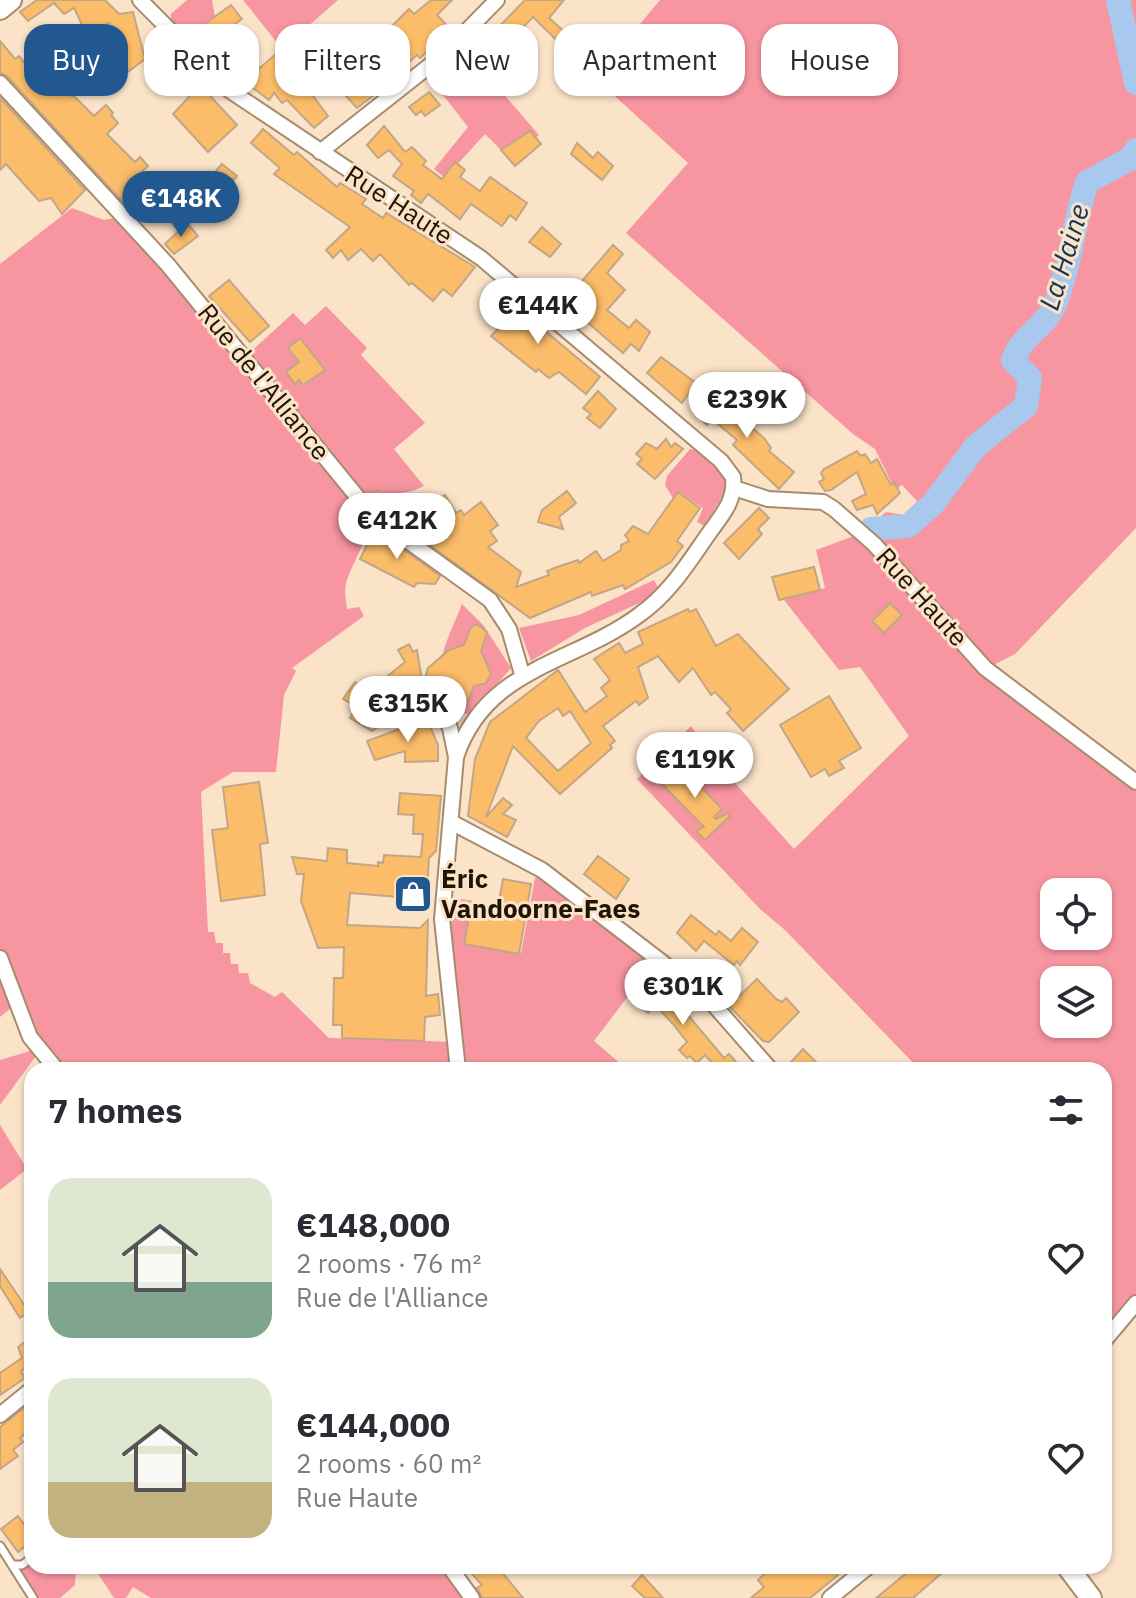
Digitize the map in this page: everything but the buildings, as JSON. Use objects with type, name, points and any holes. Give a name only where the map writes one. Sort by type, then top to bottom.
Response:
[{"type":"street","points":[[0,9],[11,0]]},
{"type":"street","name":"Rue Haute","points":[[140,0],[218,80],[512,283],[721,461],[733,477],[734,488],[768,499],[823,502],[834,509],[874,544],[985,668],[1136,782]]},
{"type":"street","points":[[320,152],[443,55],[497,0]]},
{"type":"street","name":"Rue de l'Alliance","points":[[0,83],[168,265],[364,506],[382,524],[480,591],[497,609],[509,629],[522,674]]},
{"type":"street","points":[[456,757],[471,723],[522,674],[576,650],[654,605],[730,503],[734,488]]},
{"type":"street","points":[[436,697],[450,728],[456,757],[442,919],[457,1062]]},
{"type":"street","points":[[451,822],[542,870],[706,996],[764,1062]]},
{"type":"street","points":[[0,958],[30,1037],[50,1062]]},
{"type":"street","points":[[1112,1332],[1136,1303]]},
{"type":"street","points":[[0,1415],[24,1396]]},
{"type":"street","points":[[455,1574],[472,1598]]},
{"type":"street","points":[[830,1598],[859,1574]]},
{"type":"street","points":[[1073,1574],[1091,1598]]},
{"type":"lane","points":[[0,1546],[33,1598]]},
{"type":"lane","points":[[12,1565],[24,1564]]},
{"type":"shaded area","points":[[187,0],[212,0],[215,17],[203,24],[175,24],[171,21],[171,14]]},
{"type":"shaded area","points":[[243,0],[338,0],[311,24],[275,24],[275,40]]},
{"type":"shaded area","points":[[660,0],[1136,0],[1136,528],[1015,654],[986,669],[1136,782],[1136,1303],[1112,1332],[1112,1062],[912,1062],[785,930],[761,910],[637,779],[691,726],[711,756],[794,849],[909,736],[860,667],[839,670],[784,600],[825,588],[816,550],[862,533],[886,512],[905,515],[917,501],[902,485],[895,490],[875,449],[853,434],[626,233],[688,163],[615,96],[745,96],[745,24],[640,24]]},
{"type":"shaded area","points":[[444,96],[505,96],[539,135],[525,147],[502,151],[485,134],[445,178],[434,169],[468,127]]},
{"type":"shaded area","points":[[72,208],[104,220],[113,218],[245,357],[293,313],[305,325],[326,306],[367,348],[361,355],[425,423],[394,449],[424,486],[408,492],[366,498],[369,510],[367,531],[345,589],[347,609],[359,607],[364,616],[292,668],[296,671],[284,695],[276,772],[233,772],[201,792],[208,932],[214,932],[216,943],[223,943],[223,953],[230,953],[231,964],[238,964],[239,973],[248,973],[250,983],[275,997],[282,992],[329,1038],[455,1042],[444,897],[475,901],[468,943],[521,953],[535,878],[542,870],[657,958],[594,1041],[619,1062],[49,1062],[39,1052],[32,1062],[24,1062],[24,1072],[0,1105],[0,1060],[30,1051],[29,1037],[15,1005],[0,1017],[0,264]]},
{"type":"shaded area","points":[[690,449],[700,450],[725,475],[725,492],[705,526],[697,522],[703,508],[681,493],[675,501],[665,485],[667,476]]},
{"type":"shaded area","points":[[654,580],[661,593],[585,628],[531,661],[519,628],[579,615]]},
{"type":"shaded area","points":[[462,604],[484,626],[511,668],[470,715],[444,707],[439,680],[442,655]]},
{"type":"shaded area","points":[[0,1125],[24,1164],[24,1171],[0,1190]]},
{"type":"shaded area","points":[[24,1565],[24,1574],[76,1574],[75,1585],[60,1598],[38,1598],[20,1569]]},
{"type":"shaded area","points":[[98,1574],[455,1574],[472,1598],[151,1598],[133,1587],[126,1598],[114,1598]]},
{"type":"waterway","name":"La Haine","points":[[1118,0],[1136,83]]},
{"type":"waterway","name":"La Haine","points":[[871,529],[908,526],[933,504],[976,446],[1026,406],[1030,378],[1013,360],[1056,302],[1087,182],[1130,159],[1136,150]]},
{"type":"place","name":"Éric Vandoorne-Faes","points":[[413,894]]}]
